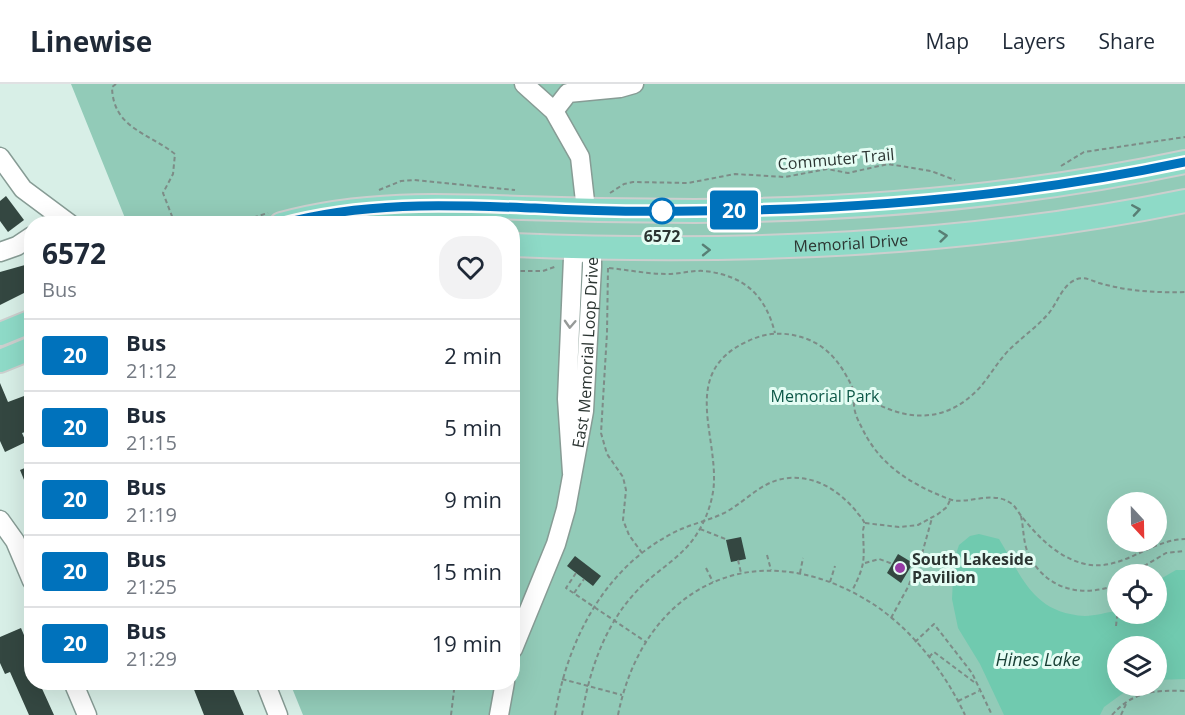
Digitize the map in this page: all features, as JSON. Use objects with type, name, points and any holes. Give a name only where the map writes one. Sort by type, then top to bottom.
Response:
[{"type":"main road","points":[[319,216],[385,206],[428,205],[586,210],[813,209],[1021,190],[1185,162]]},
{"type":"main road","name":"Memorial Drive","points":[[520,245],[711,250],[912,239],[1026,227],[1185,201]]},
{"type":"main road","points":[[585,248],[586,210]]},
{"type":"main road","points":[[0,334],[24,324]]},
{"type":"main road","points":[[0,361],[24,351]]},
{"type":"street","points":[[524,84],[554,111],[580,157],[586,210]]},
{"type":"street","points":[[554,111],[568,93],[620,88],[634,84]]},
{"type":"street","points":[[0,157],[23,189],[47,216]]},
{"type":"street","points":[[0,252],[24,241]]},
{"type":"street","name":"East Memorial Loop Drive","points":[[520,631],[556,544],[566,509],[580,438],[587,376],[592,257],[585,248]]},
{"type":"street","points":[[0,520],[15,541],[24,562]]},
{"type":"street","points":[[76,690],[87,715]]},
{"type":"street","points":[[268,690],[278,715]]},
{"type":"street","points":[[499,715],[504,690]]},
{"type":"path","points":[[116,84],[112,87],[112,103],[118,115],[138,132],[159,141],[175,154],[173,174],[163,193],[172,216]]},
{"type":"path","points":[[1053,170],[1084,152],[1185,137]]},
{"type":"path","name":"Commuter Trail","points":[[601,193],[610,193],[624,184],[633,182],[688,183],[724,174],[785,177],[827,169],[848,172],[888,164],[931,171],[958,180]]},
{"type":"path","points":[[520,272],[531,273],[564,266]]},
{"type":"path","points":[[600,267],[630,273],[705,271],[740,280],[751,287],[763,304],[775,333]]},
{"type":"path","points":[[608,267],[601,433],[603,448],[623,477],[626,490],[623,520],[629,535],[642,553]]},
{"type":"path","points":[[856,395],[862,395],[893,413],[911,417],[944,412],[971,396],[1009,351],[1056,305],[1062,291],[1072,281],[1084,277],[1137,292],[1185,292]]},
{"type":"path","points":[[582,715],[598,648],[615,621],[644,584],[683,551],[700,529],[704,519],[714,482],[705,414],[705,399],[711,378],[718,365],[741,344],[775,333],[796,336],[827,350],[843,368],[856,395],[854,400],[859,422],[880,457],[915,484],[950,500],[1000,498],[1012,504],[1053,548],[1085,564],[1117,563],[1151,546],[1185,539]]},
{"type":"path","points":[[555,715],[562,679],[578,635],[593,606],[642,553],[670,534],[726,512],[754,491],[781,479],[792,478],[826,485],[845,499],[865,523],[899,528],[918,525],[932,518],[947,507],[950,500]]},
{"type":"path","points":[[1021,516],[1030,557],[1042,574],[1059,586],[1088,592],[1107,587]]},
{"type":"path","points":[[891,618],[908,587],[915,563],[925,548],[932,518]]},
{"type":"path","points":[[852,591],[865,563],[863,528],[865,523]]},
{"type":"path","points":[[700,529],[728,540]]},
{"type":"path","points":[[1147,564],[1166,553],[1185,550]]},
{"type":"path","points":[[767,555],[771,570]]},
{"type":"path","points":[[800,573],[803,558]]},
{"type":"path","points":[[865,563],[879,559],[893,564]]},
{"type":"path","points":[[738,560],[741,573]]},
{"type":"path","points":[[830,582],[835,566]]},
{"type":"path","points":[[706,568],[713,582]]},
{"type":"path","points":[[618,715],[622,695],[646,642],[661,619],[675,605],[713,582],[741,573],[771,570],[800,573],[830,582],[852,591],[891,618],[929,657],[965,715]]},
{"type":"path","points":[[576,573],[566,588],[646,642]]},
{"type":"path","points":[[574,593],[584,579]]},
{"type":"path","points":[[915,642],[934,624],[961,657],[992,715]]},
{"type":"path","points":[[929,657],[934,652],[975,683]]},
{"type":"path","points":[[562,679],[622,695]]},
{"type":"path","points":[[451,715],[454,690]]},
{"type":"path","points":[[1112,715],[1126,702],[1140,694],[1156,690],[1185,691]]},
{"type":"path","points":[[958,701],[980,691]]},
{"type":"path","points":[[1121,715],[1126,702]]},
{"type":"path","points":[[984,711],[989,709]]},
{"type":"green space","name":"Memorial Park","points":[[71,84],[1185,84],[1185,715],[303,715],[293,690],[520,690],[520,216],[124,216]]},
{"type":"water","name":"Hines Lake","points":[[979,534],[999,539],[1022,579],[1041,600],[1052,608],[1085,616],[1107,613],[1107,624],[1167,624],[1167,575],[1176,570],[1185,570],[1185,679],[1167,680],[1167,636],[1107,636],[1107,696],[1119,696],[1104,707],[1100,715],[1004,715],[980,664],[958,628],[952,599],[954,560],[959,545],[970,536]]},
{"type":"building","points":[[6,196],[24,220],[8,232],[0,221],[0,201]]},
{"type":"building","points":[[24,265],[24,293],[0,305],[0,272]]},
{"type":"building","points":[[0,383],[8,402],[24,396],[24,432],[22,433],[24,443],[5,452],[0,441]]},
{"type":"building","points":[[24,468],[24,480],[20,470]]},
{"type":"building","points":[[741,537],[746,559],[731,562],[726,540]]},
{"type":"building","name":"South Lakeside Pavilion","points":[[898,554],[913,563],[901,583],[887,573]]},
{"type":"building","points":[[575,556],[601,576],[593,586],[567,566]]},
{"type":"building","points":[[21,628],[24,635],[24,690],[43,690],[54,715],[29,715],[10,672],[5,674],[0,663],[0,637]]},
{"type":"building","points":[[194,690],[233,690],[244,715],[204,715]]},
{"type":"bus line","name":"20","points":[[316,216],[385,206],[428,205],[696,211],[813,209],[1021,190],[1185,162]]},
{"type":"place","name":"6572","points":[[662,211]]},
{"type":"place","name":"South Lakeside Pavilion","points":[[900,568]]}]
